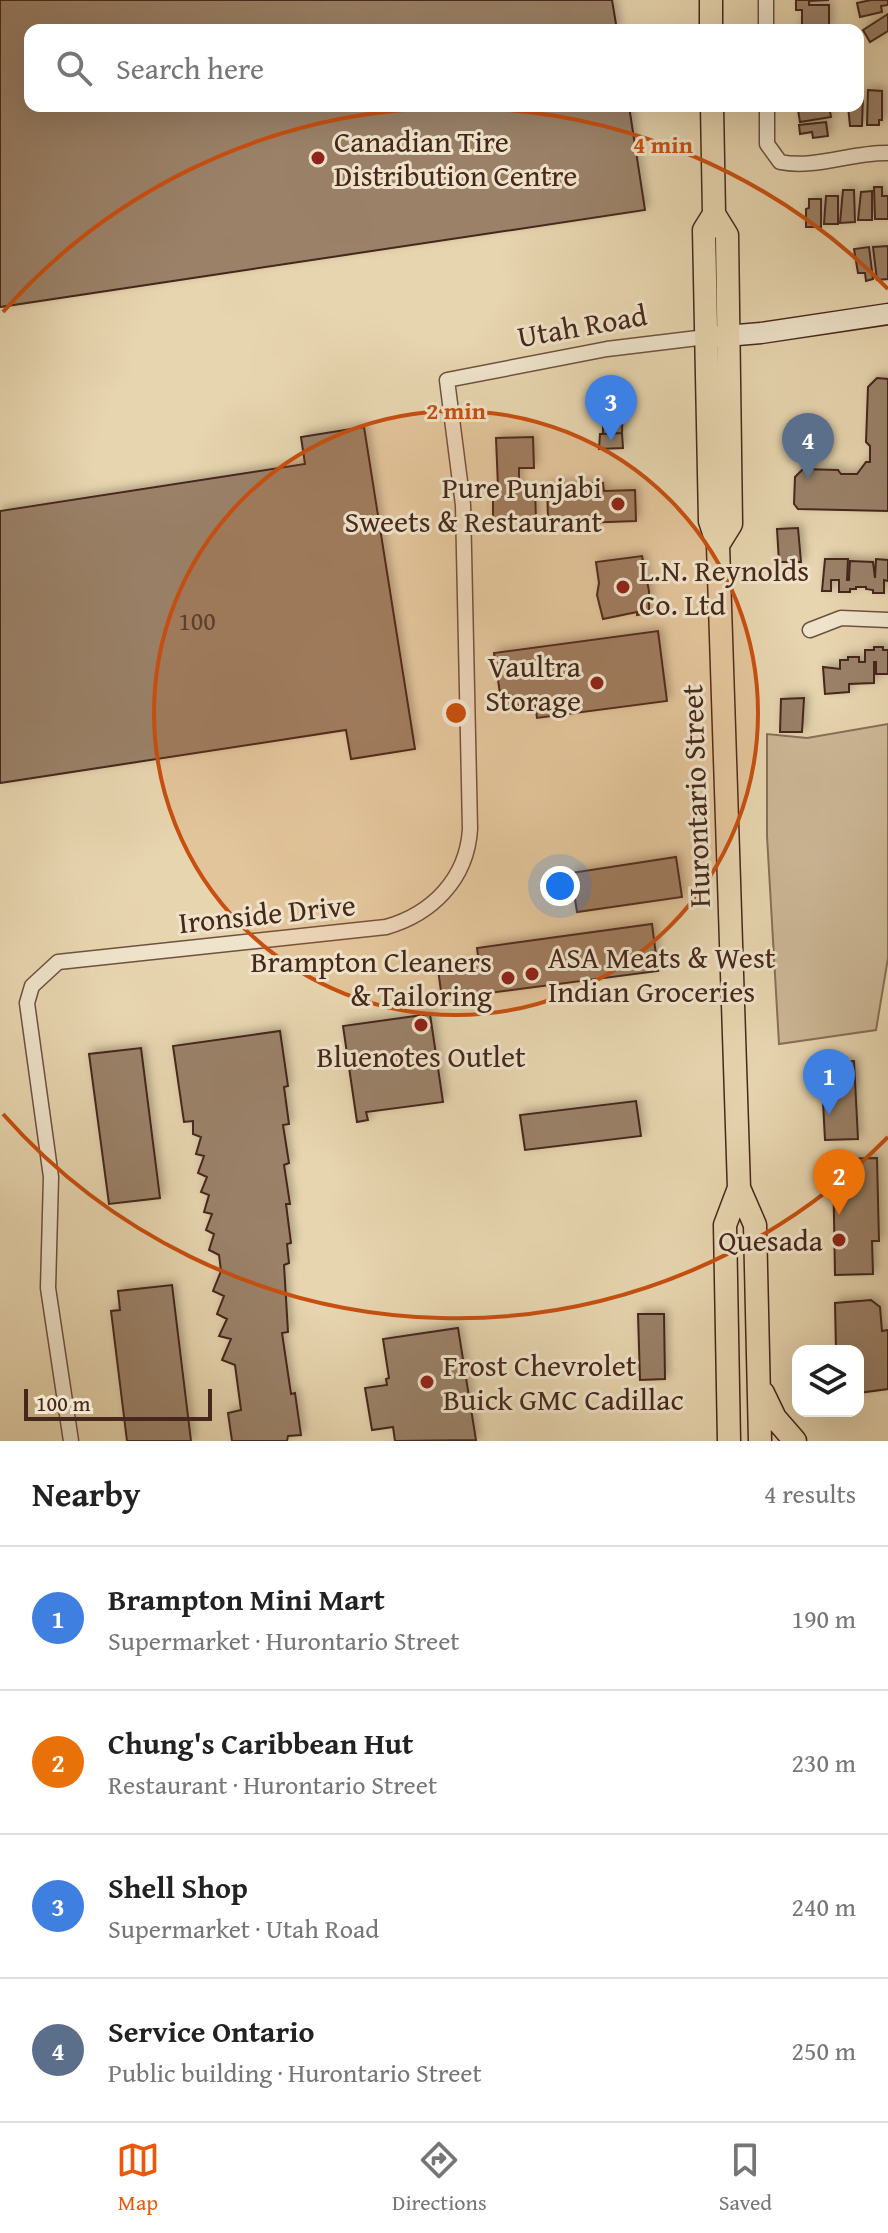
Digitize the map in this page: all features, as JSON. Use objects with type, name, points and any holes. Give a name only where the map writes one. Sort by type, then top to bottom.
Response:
[{"type":"main road","points":[[711,0],[711,24]]},
{"type":"main road","name":"Hurontario Street","points":[[712,112],[714,214],[727,235],[717,336],[731,524],[718,545],[739,1188],[755,1225],[760,1441]]},
{"type":"main road","name":"Hurontario Street","points":[[729,1441],[725,1225],[739,1188]]},
{"type":"main road","points":[[713,1441],[717,1424],[717,1384],[728,1371]]},
{"type":"main road","points":[[759,1379],[775,1418],[795,1441]]},
{"type":"street","points":[[766,0],[766,24]]},
{"type":"street","points":[[767,112],[767,144],[780,162],[798,166],[871,152],[888,153]]},
{"type":"street","points":[[717,336],[888,314]]},
{"type":"street","name":"Utah Road","points":[[447,380],[607,349],[717,336]]},
{"type":"street","name":"Ironside Drive","points":[[71,1441],[48,1288],[51,1177],[27,1003],[32,986],[58,962],[386,927],[407,921],[428,909],[455,879],[469,851],[470,829],[463,505],[447,380]]},
{"type":"street","points":[[810,630],[841,618],[888,620]]},
{"type":"shaded area","points":[[888,724],[888,958],[876,1030],[779,1044],[767,836],[767,734],[807,738]]},
{"type":"building","name":"Canadian Tire Distribution Centre","points":[[0,0],[612,0],[616,24],[24,24],[24,112],[630,112],[645,210],[0,307]]},
{"type":"building","points":[[796,0],[829,0],[809,1],[809,5],[829,5],[829,24],[802,24],[802,10],[796,10]]},
{"type":"building","points":[[888,0],[888,5],[881,6],[882,12],[860,17],[857,3]]},
{"type":"building","points":[[888,14],[888,31],[870,42],[864,29]]},
{"type":"building","points":[[868,90],[882,91],[882,120],[879,120],[879,125],[867,125]]},
{"type":"building","points":[[798,112],[830,112],[831,117],[800,122]]},
{"type":"building","points":[[849,112],[862,112],[862,126],[850,126]]},
{"type":"building","points":[[826,122],[828,136],[813,138],[812,132],[800,134],[799,125]]},
{"type":"building","points":[[874,187],[882,187],[882,196],[888,196],[888,219],[875,219]]},
{"type":"building","points":[[843,190],[854,190],[855,222],[840,223]]},
{"type":"building","points":[[872,191],[872,220],[858,220],[861,192]]},
{"type":"building","points":[[826,196],[838,196],[838,224],[824,224]]},
{"type":"building","points":[[809,199],[821,199],[821,227],[806,227]]},
{"type":"building","points":[[888,246],[888,279],[877,280],[873,247]]},
{"type":"building","points":[[869,247],[873,279],[866,281],[865,273],[858,273],[854,249]]},
{"type":"building","points":[[877,378],[888,379],[888,511],[798,509],[794,504],[795,477],[803,469],[857,474],[866,462],[870,462],[870,446],[866,442],[868,387]]},
{"type":"building","points":[[603,400],[623,400],[622,433],[603,434]]},
{"type":"building","points":[[364,427],[415,749],[351,759],[346,730],[0,783],[0,511],[305,464],[301,437]]},
{"type":"building","points":[[622,433],[623,448],[599,449],[600,434]]},
{"type":"building","points":[[533,437],[534,468],[519,468],[519,490],[535,490],[536,520],[493,521],[493,496],[501,496],[496,438]]},
{"type":"building","points":[[603,483],[604,491],[635,490],[636,521],[582,523],[582,518],[548,519],[547,485]]},
{"type":"building","points":[[798,528],[801,562],[779,562],[777,529]]},
{"type":"building","name":"L.N. Reynolds Co. Ltd","points":[[642,556],[649,591],[649,613],[637,615],[637,612],[603,619],[597,595],[596,562]]},
{"type":"building","points":[[825,559],[848,559],[847,580],[850,561],[873,562],[875,578],[876,559],[888,560],[888,581],[884,580],[884,593],[873,593],[866,587],[839,592],[839,580],[831,580],[831,591],[822,591]]},
{"type":"building","points":[[658,631],[667,701],[537,718],[535,703],[502,707],[494,653]]},
{"type":"building","points":[[874,647],[888,650],[888,674],[876,674],[874,662],[874,683],[849,684],[849,692],[825,694],[823,667],[840,669],[840,660],[848,660],[848,657],[859,657],[859,662],[865,662],[865,650],[874,650]]},
{"type":"building","points":[[804,698],[802,732],[780,732],[781,699]]},
{"type":"building","points":[[676,857],[682,897],[577,912],[571,873]]},
{"type":"building","points":[[652,924],[658,971],[442,999],[438,969],[479,963],[477,948]]},
{"type":"building","points":[[430,1014],[443,1102],[366,1112],[368,1120],[357,1122],[343,1026]]},
{"type":"building","points":[[280,1031],[288,1086],[284,1087],[289,1124],[283,1125],[289,1163],[284,1165],[290,1204],[286,1204],[291,1243],[287,1244],[289,1263],[284,1265],[288,1332],[282,1333],[301,1435],[288,1436],[287,1441],[232,1441],[228,1413],[241,1410],[235,1365],[222,1360],[231,1339],[219,1336],[227,1319],[217,1314],[224,1296],[213,1291],[221,1271],[219,1255],[209,1250],[214,1234],[206,1230],[212,1214],[204,1212],[209,1195],[201,1192],[207,1177],[198,1173],[204,1156],[196,1154],[201,1137],[193,1134],[193,1121],[184,1122],[173,1046]]},
{"type":"building","points":[[141,1048],[160,1198],[109,1204],[89,1054]]},
{"type":"building","points":[[854,1061],[858,1139],[825,1140],[821,1063]]},
{"type":"building","points":[[636,1101],[641,1136],[525,1150],[520,1115]]},
{"type":"building","points":[[877,1158],[879,1241],[872,1241],[873,1274],[835,1275],[833,1159]]},
{"type":"building","points":[[172,1285],[191,1441],[127,1441],[111,1311],[120,1310],[118,1291]]},
{"type":"building","points":[[871,1300],[880,1307],[882,1331],[888,1330],[888,1389],[864,1392],[864,1345],[836,1345],[835,1303]]},
{"type":"building","points":[[638,1314],[664,1314],[665,1379],[640,1380]]},
{"type":"building","name":"Frost Chevrolet Buick GMC Cadillac","points":[[458,1328],[476,1440],[395,1441],[393,1427],[372,1430],[365,1388],[387,1385],[386,1379],[389,1378],[383,1339]]},
{"type":"place","name":"Canadian Tire Distribution Centre","points":[[318,158]]},
{"type":"place","name":"Shell Shop","points":[[611,441]]},
{"type":"place","name":"Service Ontario","points":[[808,479]]},
{"type":"place","name":"Pure Punjabi Sweets & Restaurant","points":[[618,504]]},
{"type":"place","name":"L.N. Reynolds Co. Ltd","points":[[623,587]]},
{"type":"place","name":"Vaultra Storage","points":[[597,683]]},
{"type":"place","name":"ASA Meats & West Indian Groceries","points":[[532,974]]},
{"type":"place","name":"Brampton Cleaners & Tailoring","points":[[508,978]]},
{"type":"place","name":"Bluenotes Outlet","points":[[421,1025]]},
{"type":"place","name":"Brampton Mini Mart","points":[[829,1115]]},
{"type":"place","name":"Chung's Caribbean Hut","points":[[839,1215]]},
{"type":"place","name":"Quesada","points":[[839,1240]]},
{"type":"place","name":"Frost Chevrolet Buick GMC Cadillac","points":[[427,1382]]}]
